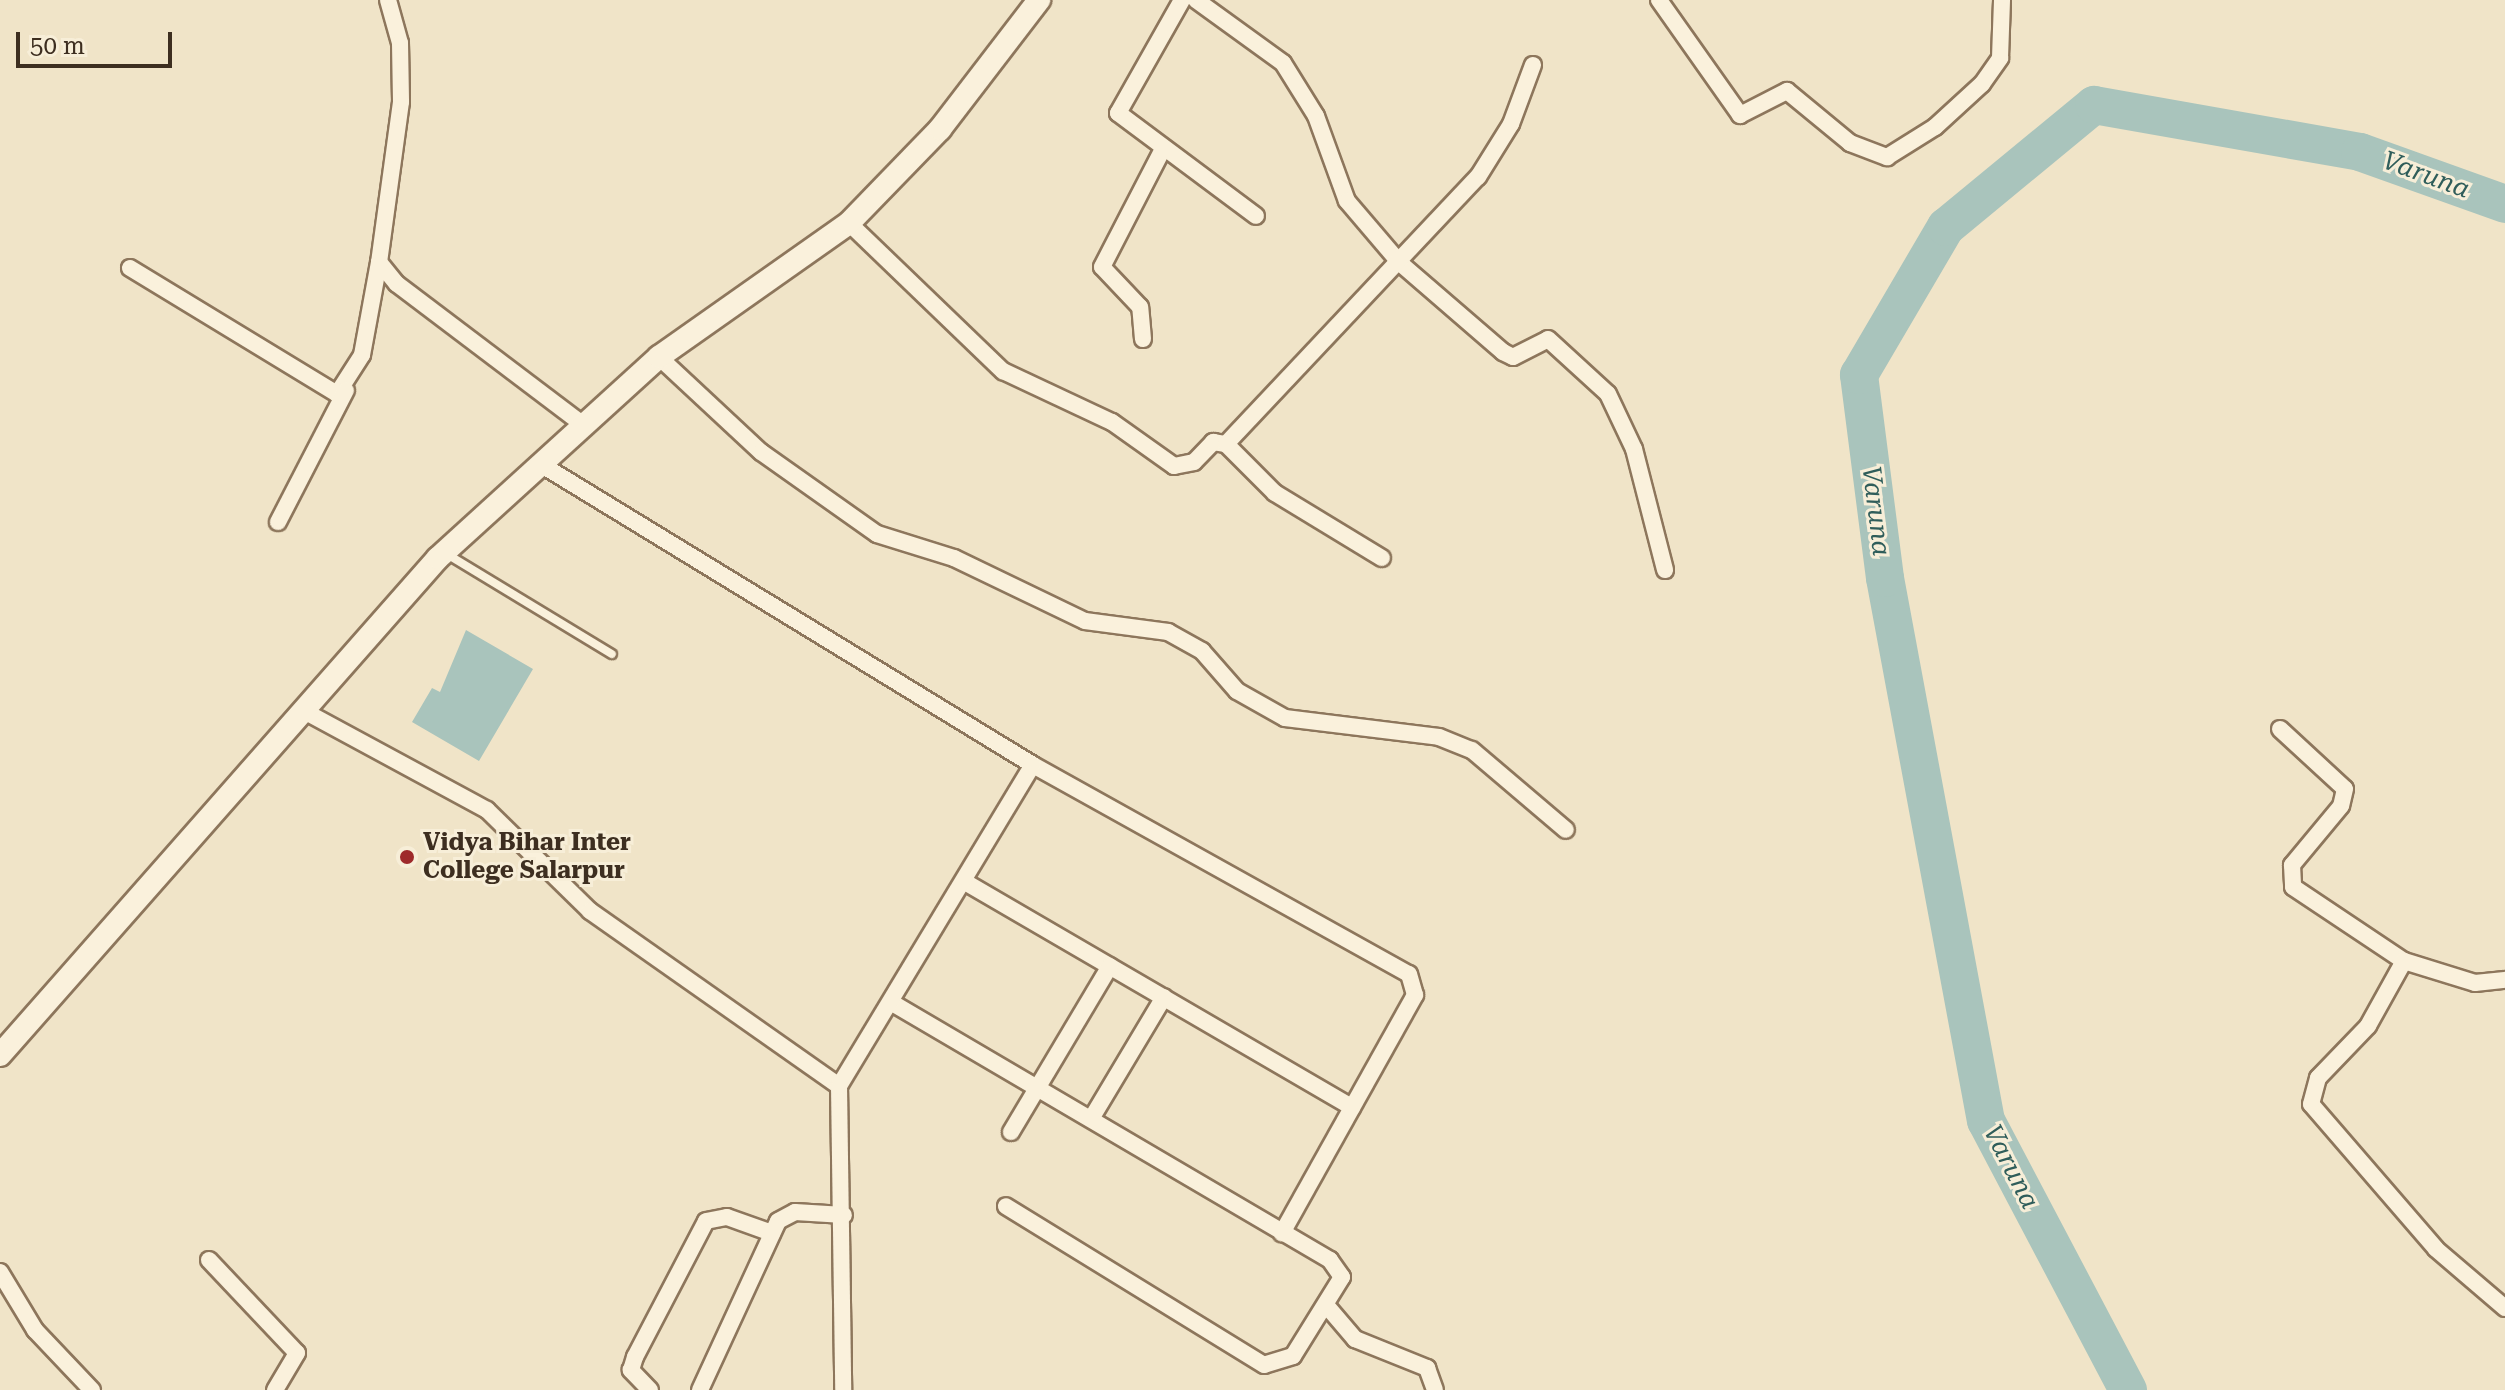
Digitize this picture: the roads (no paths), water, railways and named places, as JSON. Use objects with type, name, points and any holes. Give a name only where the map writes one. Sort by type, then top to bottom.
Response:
[{"type":"street","points":[[278,522],[362,355],[379,262],[401,102],[400,43],[388,0]]},
{"type":"street","points":[[0,1055],[444,552],[542,465],[581,423],[659,357],[849,223],[940,129],[1039,0]]},
{"type":"street","points":[[1182,0],[1119,104],[1124,120],[1256,216]]},
{"type":"street","points":[[1196,0],[1283,63],[1316,116],[1347,201],[1400,263],[1503,352],[1513,357],[1548,339],[1608,394],[1634,449],[1665,570]]},
{"type":"street","points":[[1659,0],[1740,115],[1787,91],[1850,143],[1887,157],[1935,127],[1982,84],[2000,58],[2002,0]]},
{"type":"street","points":[[1226,444],[1400,263],[1494,156],[1533,65]]},
{"type":"street","points":[[1143,339],[1140,307],[1102,267],[1163,149]]},
{"type":"street","points":[[849,223],[1003,371],[1112,422],[1174,466],[1194,462],[1213,442],[1226,444],[1275,493],[1382,558]]},
{"type":"street","points":[[379,262],[397,284],[581,423]]},
{"type":"street","points":[[130,268],[325,392],[346,390]]},
{"type":"street","points":[[659,357],[761,452],[877,534],[954,558],[1085,621],[1168,632],[1202,651],[1237,691],[1285,718],[1416,733],[1472,750],[1566,830]]},
{"type":"street","points":[[542,465],[1033,765],[1409,974],[1415,995],[1282,1233]]},
{"type":"street","points":[[304,711],[487,810],[590,911],[839,1086]]},
{"type":"street","points":[[2280,729],[2345,789],[2341,806],[2288,879],[2404,961],[2475,983],[2505,980]]},
{"type":"street","points":[[843,1390],[844,1215],[839,1086],[894,1004],[1033,765]]},
{"type":"street","points":[[965,882],[1352,1107]]},
{"type":"street","points":[[2404,961],[2368,1026],[2318,1078],[2311,1104],[2436,1249],[2505,1308]]},
{"type":"street","points":[[1011,1132],[1110,966]]},
{"type":"street","points":[[1091,1119],[1164,997]]},
{"type":"street","points":[[894,1004],[1037,1086],[1341,1270],[1326,1305],[1293,1356],[1264,1365],[1006,1206]]},
{"type":"street","points":[[700,1390],[772,1233],[785,1214],[844,1215]]},
{"type":"street","points":[[650,1390],[631,1370],[635,1357],[706,1221],[727,1217],[772,1233]]},
{"type":"street","points":[[209,1260],[297,1353],[275,1390]]},
{"type":"street","points":[[0,1272],[35,1330],[92,1390]]},
{"type":"street","points":[[1326,1305],[1355,1339],[1427,1368],[1435,1390]]},
{"type":"lane","points":[[444,552],[612,654]]},
{"type":"water","points":[[466,630],[533,669],[479,761],[412,722],[432,688],[440,692]]},
{"type":"waterway","name":"Varuna","points":[[2128,1390],[1986,1121],[1885,578],[1859,375],[1946,227],[2094,105],[2360,152],[2505,204]]},
{"type":"place","name":"Vidya Bihar Inter College Salarpur","points":[[407,857]]}]
